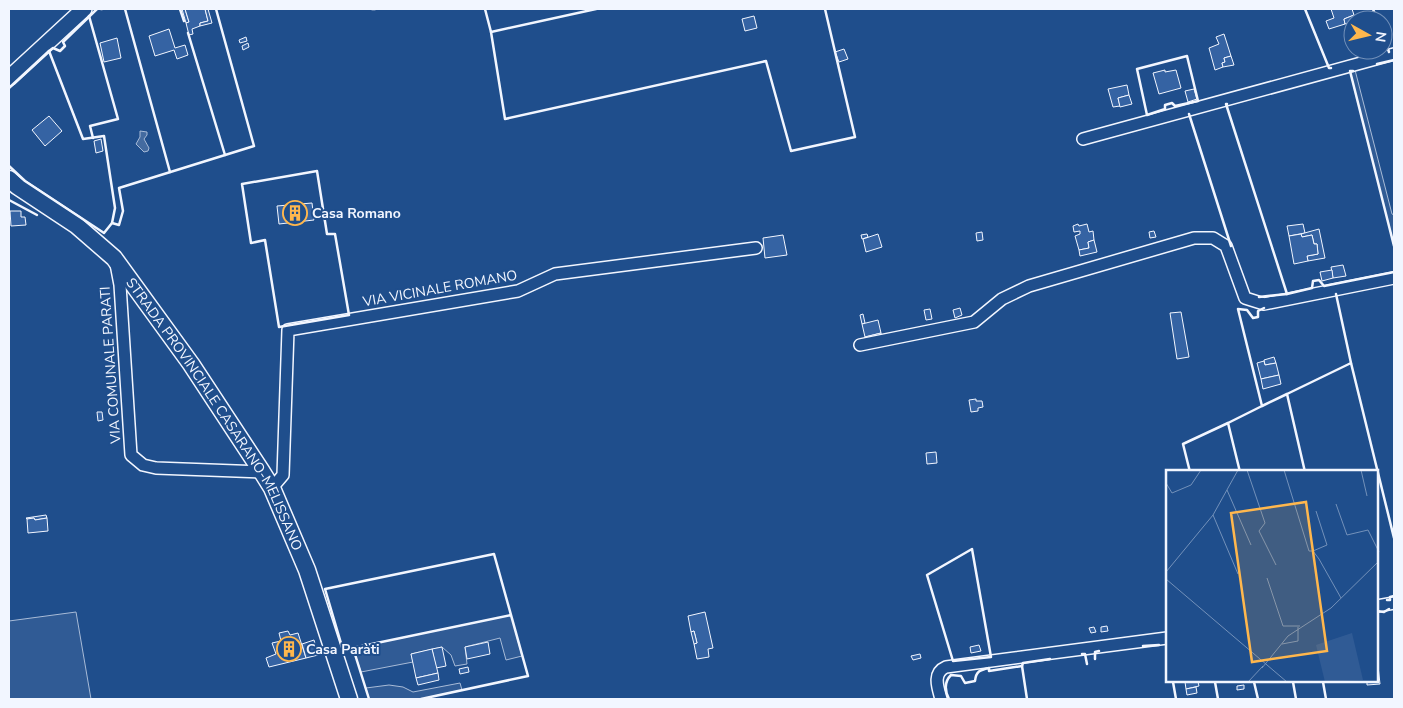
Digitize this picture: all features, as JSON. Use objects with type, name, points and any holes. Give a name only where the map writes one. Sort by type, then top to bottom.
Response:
[{"type":"main road","name":"STRADA PROVINCIALE CASARANO-MELISSANO","points":[[9,179],[76,225],[114,258],[191,364],[262,472],[272,488],[307,570],[349,699]]},
{"type":"street","points":[[9,78],[84,9]]},
{"type":"street","points":[[1083,139],[1394,54]]},
{"type":"street","points":[[860,345],[974,322],[1002,299],[1029,286],[1194,238],[1213,238],[1226,246],[1245,298],[1264,304],[1394,278]]},
{"type":"street","name":"VIA VICINALE ROMANO","points":[[272,488],[283,475],[288,330],[518,291],[555,274],[756,248]]},
{"type":"street","name":"VIA COMUNALE PARATI","points":[[114,258],[120,285],[131,455],[143,465],[156,468],[262,472]]},
{"type":"street","points":[[1378,606],[1394,603]]},
{"type":"street","points":[[941,699],[937,685],[937,676],[941,669],[946,667],[1166,638]]},
{"type":"shaded area","points":[[1355,70],[1392,214],[1394,215],[1394,246],[1350,71]]},
{"type":"shaded area","points":[[140,131],[147,132],[144,139],[149,148],[148,151],[144,152],[136,144],[140,137]]},
{"type":"shaded area","points":[[76,612],[91,699],[9,699],[9,621]]},
{"type":"shaded area","points":[[511,615],[522,656],[506,660],[500,638],[465,647],[467,664],[455,666],[451,655],[442,647],[411,654],[413,662],[361,672],[353,648]]},
{"type":"shaded area","points":[[460,683],[462,690],[421,699],[369,699],[366,688],[389,685],[403,687],[413,692]]},
{"type":"building","points":[[182,9],[185,9],[189,22],[186,23]]},
{"type":"building","points":[[185,9],[205,9],[208,21],[200,23],[200,26],[192,29],[193,34],[189,35],[186,23],[189,22]]},
{"type":"building","points":[[205,9],[208,9],[212,23],[200,26],[200,23],[208,21]]},
{"type":"building","points":[[1331,9],[1352,9],[1343,10],[1343,25],[1329,29],[1326,21],[1334,18]]},
{"type":"building","points":[[754,16],[757,28],[745,31],[742,19]]},
{"type":"building","points":[[169,29],[175,48],[185,45],[188,55],[177,59],[174,50],[155,56],[149,36]]},
{"type":"building","points":[[1224,34],[1231,56],[1224,58],[1223,67],[1215,70],[1209,48],[1219,44],[1216,37]]},
{"type":"building","points":[[246,37],[247,41],[240,43],[239,40]]},
{"type":"building","points":[[117,38],[121,58],[104,62],[100,43]]},
{"type":"building","points":[[248,43],[249,47],[243,50],[242,46]]},
{"type":"building","points":[[844,49],[848,59],[839,62],[835,52]]},
{"type":"building","points":[[1231,56],[1234,65],[1223,67],[1224,58]]},
{"type":"building","points":[[1165,70],[1165,72],[1176,70],[1181,88],[1159,94],[1153,73]]},
{"type":"building","points":[[1127,85],[1129,95],[1118,98],[1120,106],[1113,107],[1108,89]]},
{"type":"building","points":[[1194,89],[1197,99],[1188,102],[1185,91]]},
{"type":"building","points":[[1129,95],[1132,104],[1120,107],[1118,98]]},
{"type":"building","points":[[49,116],[62,131],[45,146],[32,130]]},
{"type":"building","points":[[101,139],[103,151],[96,153],[94,141]]},
{"type":"building","name":"Casa Romano","points":[[312,203],[314,220],[279,224],[277,206]]},
{"type":"building","points":[[10,211],[21,211],[21,217],[25,217],[26,225],[11,226]]},
{"type":"building","points":[[1078,224],[1079,226],[1087,224],[1089,232],[1093,231],[1094,240],[1088,242],[1089,248],[1079,250],[1075,236],[1080,234],[1080,231],[1074,232],[1073,226]]},
{"type":"building","points":[[1303,224],[1305,233],[1289,236],[1287,226]]},
{"type":"building","points":[[1319,229],[1325,258],[1308,261],[1307,256],[1318,254],[1317,244],[1314,244],[1312,235],[1302,237],[1301,234]]},
{"type":"building","points":[[1154,231],[1156,237],[1150,238],[1149,232]]},
{"type":"building","points":[[982,232],[983,240],[977,241],[976,233]]},
{"type":"building","points":[[867,234],[868,237],[862,239],[861,235]]},
{"type":"building","points":[[878,234],[882,247],[866,252],[863,239]]},
{"type":"building","points":[[1301,234],[1302,237],[1312,235],[1314,244],[1317,244],[1318,254],[1307,256],[1308,261],[1294,264],[1289,236]]},
{"type":"building","points":[[783,235],[787,255],[765,258],[763,238]]},
{"type":"building","points":[[1094,240],[1097,252],[1080,256],[1079,250],[1089,248],[1088,242]]},
{"type":"building","points":[[1343,265],[1346,276],[1333,278],[1331,267]]},
{"type":"building","points":[[1332,270],[1333,278],[1322,281],[1320,272]]},
{"type":"building","points":[[960,308],[962,315],[955,318],[953,310]]},
{"type":"building","points":[[930,309],[932,319],[926,320],[924,310]]},
{"type":"building","points":[[1181,312],[1189,357],[1177,359],[1170,313]]},
{"type":"building","points":[[863,314],[865,323],[862,324],[860,315]]},
{"type":"building","points":[[878,320],[881,333],[865,337],[862,324]]},
{"type":"building","points":[[881,333],[882,338],[866,341],[865,337]]},
{"type":"building","points":[[1274,357],[1276,363],[1265,365],[1264,360]]},
{"type":"building","points":[[1264,361],[1265,365],[1276,363],[1279,375],[1261,379],[1257,363]]},
{"type":"building","points":[[1279,375],[1281,384],[1263,389],[1261,379]]},
{"type":"building","points":[[976,399],[976,401],[982,401],[983,407],[978,408],[978,411],[971,412],[969,400]]},
{"type":"building","points":[[97,412],[102,412],[103,420],[98,421]]},
{"type":"building","points":[[936,452],[937,463],[927,464],[926,453]]},
{"type":"building","points":[[46,515],[47,518],[35,520],[34,518],[26,518]]},
{"type":"building","points":[[34,518],[35,520],[47,518],[48,531],[28,533],[27,519]]},
{"type":"building","points":[[705,612],[713,648],[708,649],[709,657],[697,659],[694,644],[697,643],[694,631],[691,632],[688,616]]},
{"type":"building","points":[[1107,626],[1108,631],[1101,632],[1101,627]]},
{"type":"building","points":[[1094,627],[1096,632],[1091,633],[1089,628]]},
{"type":"building","name":"Casa Paràti","points":[[288,631],[290,635],[298,633],[306,658],[269,667],[266,658],[276,654],[272,643],[281,641],[279,633]]},
{"type":"building","points":[[694,631],[697,643],[694,644],[691,632]]},
{"type":"building","points":[[314,640],[318,655],[306,658],[302,644]]},
{"type":"building","points":[[488,642],[490,654],[467,659],[465,647]]},
{"type":"building","points":[[979,645],[981,651],[971,653],[970,647]]},
{"type":"building","points":[[442,647],[446,666],[436,668],[432,649]]},
{"type":"building","points":[[432,649],[438,673],[416,678],[411,654]]},
{"type":"building","points":[[920,654],[921,658],[913,660],[911,656]]},
{"type":"building","points":[[1378,666],[1380,684],[1367,685],[1367,683],[1378,683]]},
{"type":"building","points":[[468,667],[469,672],[460,674],[459,669]]},
{"type":"building","points":[[438,673],[439,680],[418,685],[416,678]]},
{"type":"building","points":[[1185,683],[1198,683],[1199,686],[1186,689]]},
{"type":"building","points":[[1244,685],[1244,689],[1237,690],[1237,686]]},
{"type":"building","points":[[1196,687],[1197,693],[1187,695],[1186,689]]},
{"type":"wall","points":[[49,51],[53,48],[60,51],[65,46],[63,42],[97,9]]},
{"type":"wall","points":[[125,9],[170,172]]},
{"type":"wall","points":[[180,9],[184,21]]},
{"type":"wall","points":[[112,223],[119,225],[123,211],[119,188],[254,146],[216,9]]},
{"type":"wall","points":[[485,9],[491,32],[505,119],[766,61],[791,151],[855,137],[825,9]]},
{"type":"wall","points":[[491,32],[596,9]]},
{"type":"wall","points":[[1305,9],[1329,68],[1331,68]]},
{"type":"wall","points":[[89,16],[118,119],[90,126],[93,138]]},
{"type":"wall","points":[[188,33],[225,155]]},
{"type":"wall","points":[[9,88],[49,51],[83,139],[104,136],[115,208],[112,223],[104,233],[25,181],[9,166]]},
{"type":"wall","points":[[1187,56],[1198,101],[1175,106],[1172,103],[1165,105],[1165,109],[1147,115],[1137,69],[1187,56]]},
{"type":"wall","points":[[1377,64],[1394,60]]},
{"type":"wall","points":[[1353,71],[1350,71],[1394,246]]},
{"type":"wall","points":[[1227,104],[1287,294],[1312,288],[1313,281],[1319,280],[1324,286],[1394,272]]},
{"type":"wall","points":[[1189,114],[1231,246]]},
{"type":"wall","points":[[317,171],[327,234],[335,234],[349,315],[279,327],[265,240],[251,243],[242,184],[317,171]]},
{"type":"wall","points":[[9,200],[37,215]]},
{"type":"wall","points":[[1259,297],[1287,294]]},
{"type":"wall","points":[[1336,294],[1377,470]]},
{"type":"wall","points":[[1264,308],[1258,311],[1258,317],[1253,318],[1247,310],[1238,309],[1262,406],[1287,394]]},
{"type":"wall","points":[[1305,470],[1287,394],[1351,363]]},
{"type":"wall","points":[[1228,423],[1262,406]]},
{"type":"wall","points":[[1190,470],[1183,444],[1228,423],[1240,470]]},
{"type":"wall","points":[[1378,473],[1394,538]]},
{"type":"wall","points":[[972,549],[991,657],[953,661],[927,575],[972,549]]},
{"type":"wall","points":[[421,699],[528,676],[494,554],[325,589],[343,650],[511,615]]},
{"type":"wall","points":[[1387,600],[1394,596]]},
{"type":"wall","points":[[1378,611],[1384,612],[1389,609]]},
{"type":"wall","points":[[1143,646],[1159,645]]},
{"type":"wall","points":[[353,648],[369,699]]},
{"type":"wall","points":[[1095,659],[1095,652],[1099,651]]},
{"type":"wall","points":[[1082,654],[1085,654],[1087,664]]},
{"type":"wall","points":[[1022,666],[1023,663],[1050,659]]},
{"type":"wall","points":[[949,699],[946,687],[951,675],[961,676],[965,683],[975,681],[977,673],[983,669],[989,668],[989,671],[1022,666],[1027,699]]},
{"type":"wall","points":[[1173,683],[1176,699]]},
{"type":"wall","points":[[1215,683],[1218,699]]},
{"type":"wall","points":[[1254,683],[1258,699]]},
{"type":"wall","points":[[1293,683],[1296,699]]},
{"type":"wall","points":[[1323,683],[1326,699]]},
{"type":"place","name":"Casa Romano","points":[[295,213]]},
{"type":"place","name":"Casa Paràti","points":[[289,649]]}]
